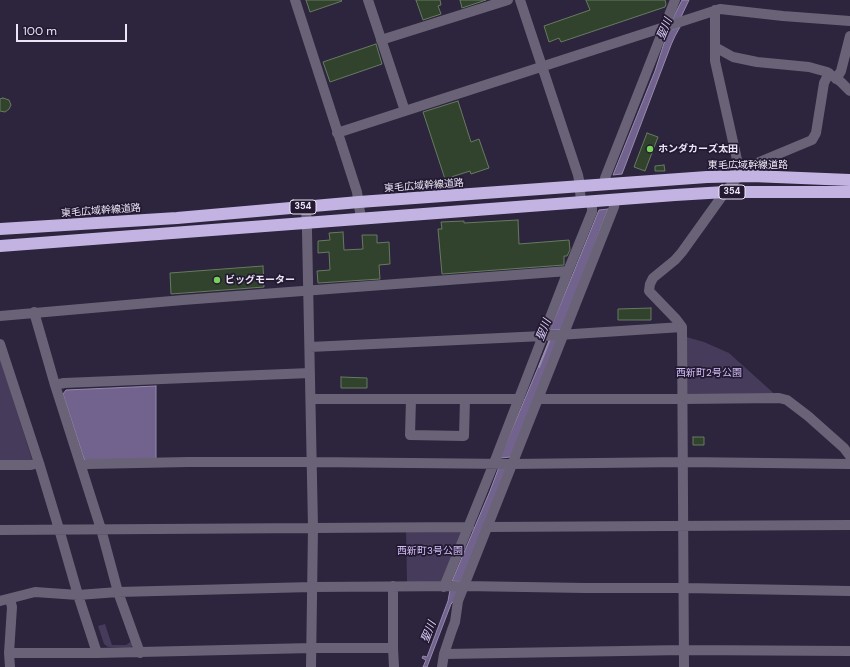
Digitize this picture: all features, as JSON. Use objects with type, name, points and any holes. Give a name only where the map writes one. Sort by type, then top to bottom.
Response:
[{"type":"highway","name":"東毛広域幹線道路","points":[[0,229],[177,218],[359,202],[707,177],[740,173],[850,180]]},
{"type":"highway","name":"354","points":[[0,246],[725,192],[850,192]]},
{"type":"street","points":[[294,0],[357,192],[361,219]]},
{"type":"street","points":[[368,0],[405,111]]},
{"type":"street","points":[[382,40],[508,0]]},
{"type":"street","points":[[447,587],[469,526],[495,464],[592,212],[591,202],[580,186],[578,174],[520,0]]},
{"type":"street","points":[[605,184],[604,178],[667,26],[675,0]]},
{"type":"street","points":[[337,133],[715,10],[720,9],[783,16],[850,20]]},
{"type":"street","points":[[715,10],[715,61],[740,173]]},
{"type":"street","points":[[684,667],[684,462],[682,327],[649,291],[650,284],[653,278],[675,260],[682,252],[740,173],[812,140],[816,133],[824,83],[841,71],[850,36]]},
{"type":"street","points":[[715,47],[733,57],[757,62],[809,67],[827,72],[841,82],[850,91]]},
{"type":"street","points":[[442,667],[444,654],[455,622],[458,601],[463,586],[614,207],[614,200]]},
{"type":"street","points":[[306,207],[313,527],[312,667]]},
{"type":"street","points":[[0,316],[34,312],[568,272]]},
{"type":"street","points":[[34,312],[118,592],[140,652]]},
{"type":"street","points":[[310,347],[545,336],[682,327]]},
{"type":"street","points":[[0,344],[39,463],[78,595],[97,653]]},
{"type":"street","points":[[56,385],[310,373]]},
{"type":"street","points":[[538,399],[779,398],[788,400],[808,416],[844,448],[850,456]]},
{"type":"street","points":[[310,399],[519,399]]},
{"type":"street","points":[[411,399],[410,435],[464,436],[465,399]]},
{"type":"street","points":[[81,466],[88,464],[182,462],[495,464],[684,462],[850,464]]},
{"type":"street","points":[[0,465],[32,465],[39,463]]},
{"type":"street","points":[[487,527],[850,525]]},
{"type":"street","points":[[0,530],[469,526]]},
{"type":"street","points":[[5,600],[35,592],[78,595],[118,592],[393,586],[850,591]]},
{"type":"street","points":[[393,586],[394,667]]},
{"type":"street","points":[[5,600],[12,607],[9,653],[10,667]]},
{"type":"street","points":[[9,653],[393,648]]},
{"type":"street","points":[[444,654],[684,650],[850,650]]},
{"type":"green space","name":"西新町2号公園","points":[[683,336],[704,342],[729,353],[779,398],[683,399]]},
{"type":"green space","points":[[0,358],[32,459],[30,462],[0,463]]},
{"type":"green space","name":"西新町3号公園","points":[[406,527],[466,527],[443,583],[407,583]]},
{"type":"green space","points":[[105,624],[112,645],[126,645],[133,640],[135,643],[131,647],[108,647],[104,644],[98,626]]},
{"type":"shaded area","points":[[682,0],[689,0],[681,17],[672,20]]},
{"type":"shaded area","points":[[680,27],[671,45],[622,174],[613,175],[655,71],[668,31]]},
{"type":"shaded area","points":[[608,209],[562,330],[550,330],[599,210]]},
{"type":"shaded area","points":[[559,338],[511,457],[500,458],[550,339]]},
{"type":"shaded area","points":[[156,386],[156,460],[86,461],[84,459],[63,394],[66,390]]},
{"type":"shaded area","points":[[499,467],[509,467],[464,582],[452,581],[490,491]]},
{"type":"shaded area","points":[[450,590],[461,590],[451,604],[427,667],[423,667],[426,660],[422,658],[423,656],[427,657],[448,601]]},
{"type":"building","points":[[306,0],[341,0],[342,1],[310,12]]},
{"type":"building","points":[[416,0],[440,0],[441,5],[438,6],[441,14],[423,20]]},
{"type":"building","points":[[460,0],[486,0],[462,8]]},
{"type":"building","points":[[586,0],[665,0],[666,4],[665,7],[561,42],[559,38],[549,42],[544,26],[590,10]]},
{"type":"building","points":[[376,44],[382,64],[330,82],[323,62]]},
{"type":"building","points":[[3,98],[9,100],[11,105],[5,112],[0,111],[0,99]]},
{"type":"building","points":[[458,101],[471,142],[479,139],[489,168],[471,174],[470,171],[445,179],[423,112]]},
{"type":"building","points":[[647,133],[658,137],[645,171],[634,167]]},
{"type":"building","points":[[664,165],[665,171],[655,171],[655,166]]},
{"type":"building","points":[[518,220],[519,244],[569,240],[570,250],[567,256],[564,256],[564,265],[442,274],[438,229],[442,229],[441,222],[464,221],[464,223]]},
{"type":"building","points":[[343,232],[344,250],[363,249],[362,235],[377,235],[377,243],[389,242],[390,264],[379,265],[380,279],[318,283],[317,271],[330,270],[329,252],[318,253],[318,241],[330,240],[329,233]]},
{"type":"building","name":"ビッグモーター","points":[[263,266],[264,287],[171,294],[170,273]]},
{"type":"building","points":[[651,308],[651,320],[618,320],[618,309]]},
{"type":"building","points":[[341,377],[367,378],[367,388],[341,388]]},
{"type":"building","points":[[693,437],[704,437],[704,445],[693,445]]},
{"type":"waterway","name":"聖川","points":[[539,367],[550,339]]},
{"type":"place","name":"ホンダカーズ太田","points":[[650,149]]},
{"type":"place","name":"ビッグモーター","points":[[217,280]]}]
